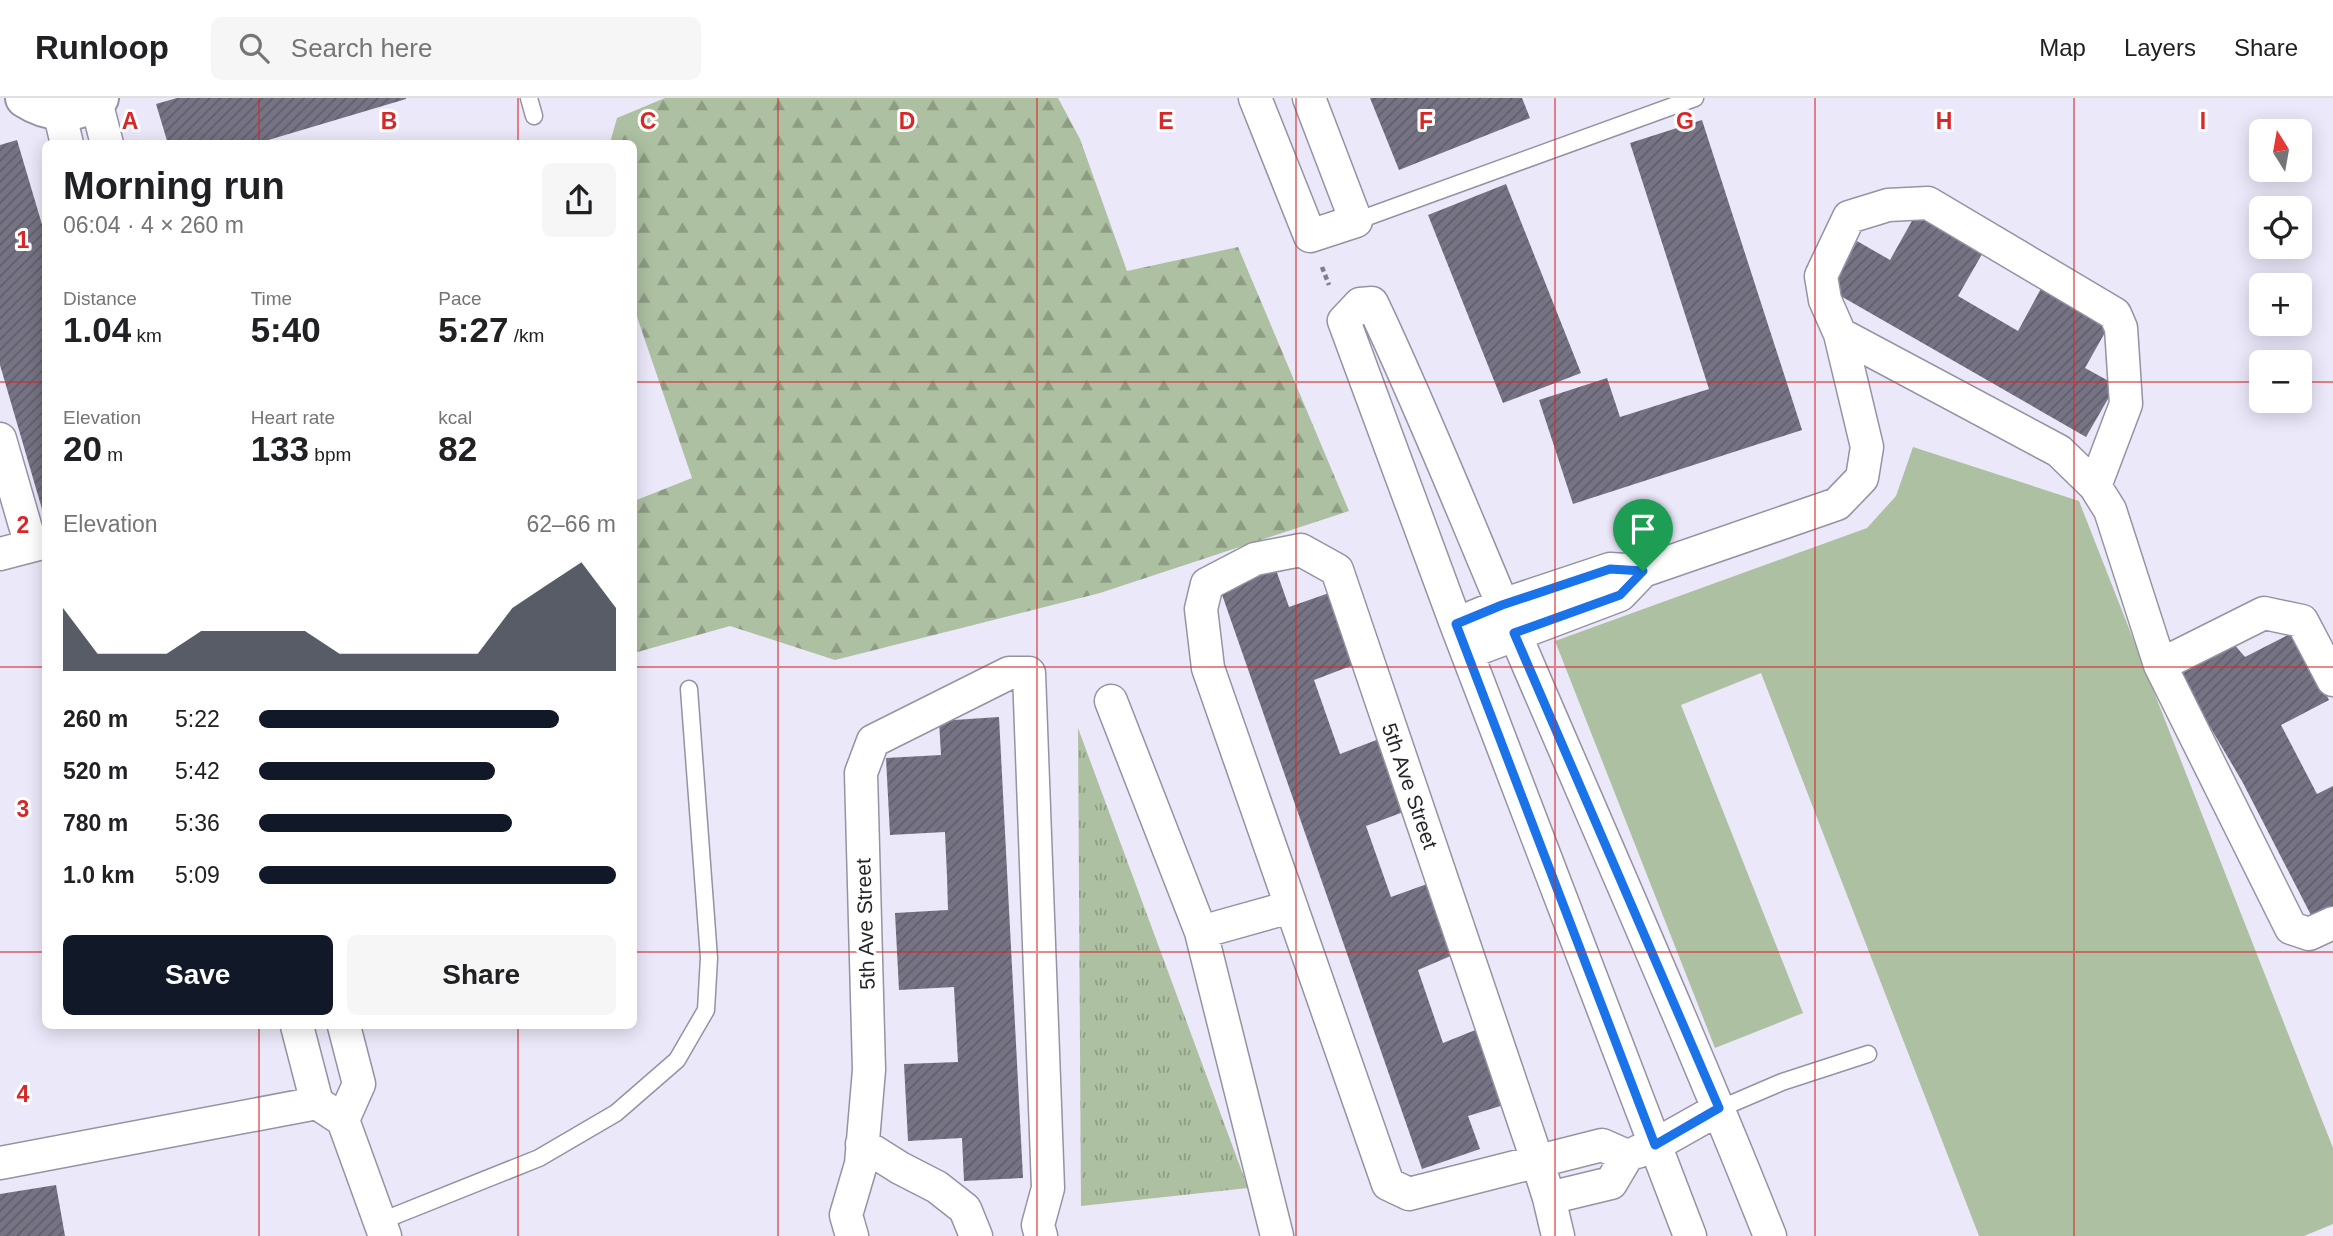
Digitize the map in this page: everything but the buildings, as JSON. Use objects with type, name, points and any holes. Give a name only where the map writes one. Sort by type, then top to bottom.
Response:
[{"type":"street","points":[[1255,98],[1310,236],[1356,221],[1309,98]]},
{"type":"street","points":[[50,118],[78,109],[97,99],[106,140]]},
{"type":"street","points":[[1462,638],[1502,605],[1610,569],[1643,571],[1837,504],[1862,478],[1867,447],[1840,334],[1825,300],[1821,276],[1849,217],[1888,205],[1928,203],[2115,314],[2120,328],[2126,404],[2095,486]]},
{"type":"street","points":[[1690,1236],[1641,1151],[1462,638],[1344,321],[1360,304],[1372,303],[1412,388],[1502,605],[1719,1108],[1770,1236]]},
{"type":"street","points":[[1840,334],[2059,451],[2095,486],[2110,510],[2161,665],[2291,928],[2309,934],[2333,923]]},
{"type":"street","points":[[0,439],[38,544],[0,554]]},
{"type":"street","name":"5th Ave Street","points":[[1290,907],[1208,668],[1201,609],[1207,584],[1255,559],[1301,550],[1337,570],[1543,1178],[1558,1236]]},
{"type":"street","points":[[1462,638],[1514,633],[1620,595],[1643,571]]},
{"type":"street","points":[[2161,665],[2264,613],[2302,621],[2333,680]]},
{"type":"street","name":"5th Ave Street","points":[[852,1236],[846,1215],[860,1164],[869,1070],[861,772],[873,741],[1009,673],[1029,673],[1048,1188],[1038,1225],[1041,1236]]},
{"type":"street","points":[[1111,701],[1201,932],[1277,1236]]},
{"type":"street","points":[[1201,932],[1290,907],[1388,1184],[1409,1194],[1543,1178],[1602,1145],[1641,1151],[1719,1108]]},
{"type":"street","points":[[298,1029],[330,1111],[382,1229]]},
{"type":"street","points":[[0,1163],[330,1111],[359,1084],[345,1029]]},
{"type":"street","points":[[862,1144],[937,1187],[965,1209],[976,1236]]},
{"type":"lane","points":[[529,98],[534,116]]},
{"type":"lane","points":[[1356,221],[1695,98]]},
{"type":"lane","points":[[382,1229],[539,1158],[616,1112],[677,1060],[706,1010],[709,958],[689,689]]},
{"type":"lane","points":[[1719,1108],[1782,1082],[1868,1054]]},
{"type":"path","points":[[1310,236],[1344,321]]},
{"type":"green space","points":[[665,98],[1058,98],[1080,139],[1127,271],[1238,247],[1349,511],[1100,593],[835,660],[730,626],[637,652],[637,500],[692,478],[637,317],[637,140],[611,140],[617,118]]},
{"type":"green space","points":[[1913,447],[2079,501],[2333,1148],[2333,1224],[2304,1236],[1979,1236],[1761,673],[1681,705],[1803,1013],[1715,1048],[1555,641],[1867,528],[1896,496]]},
{"type":"green space","points":[[1078,728],[1248,1188],[1081,1206]]},
{"type":"route","points":[[1610,569],[1643,571],[1620,595],[1514,633],[1719,1108],[1655,1145],[1456,624],[1502,605],[1610,569]]}]
